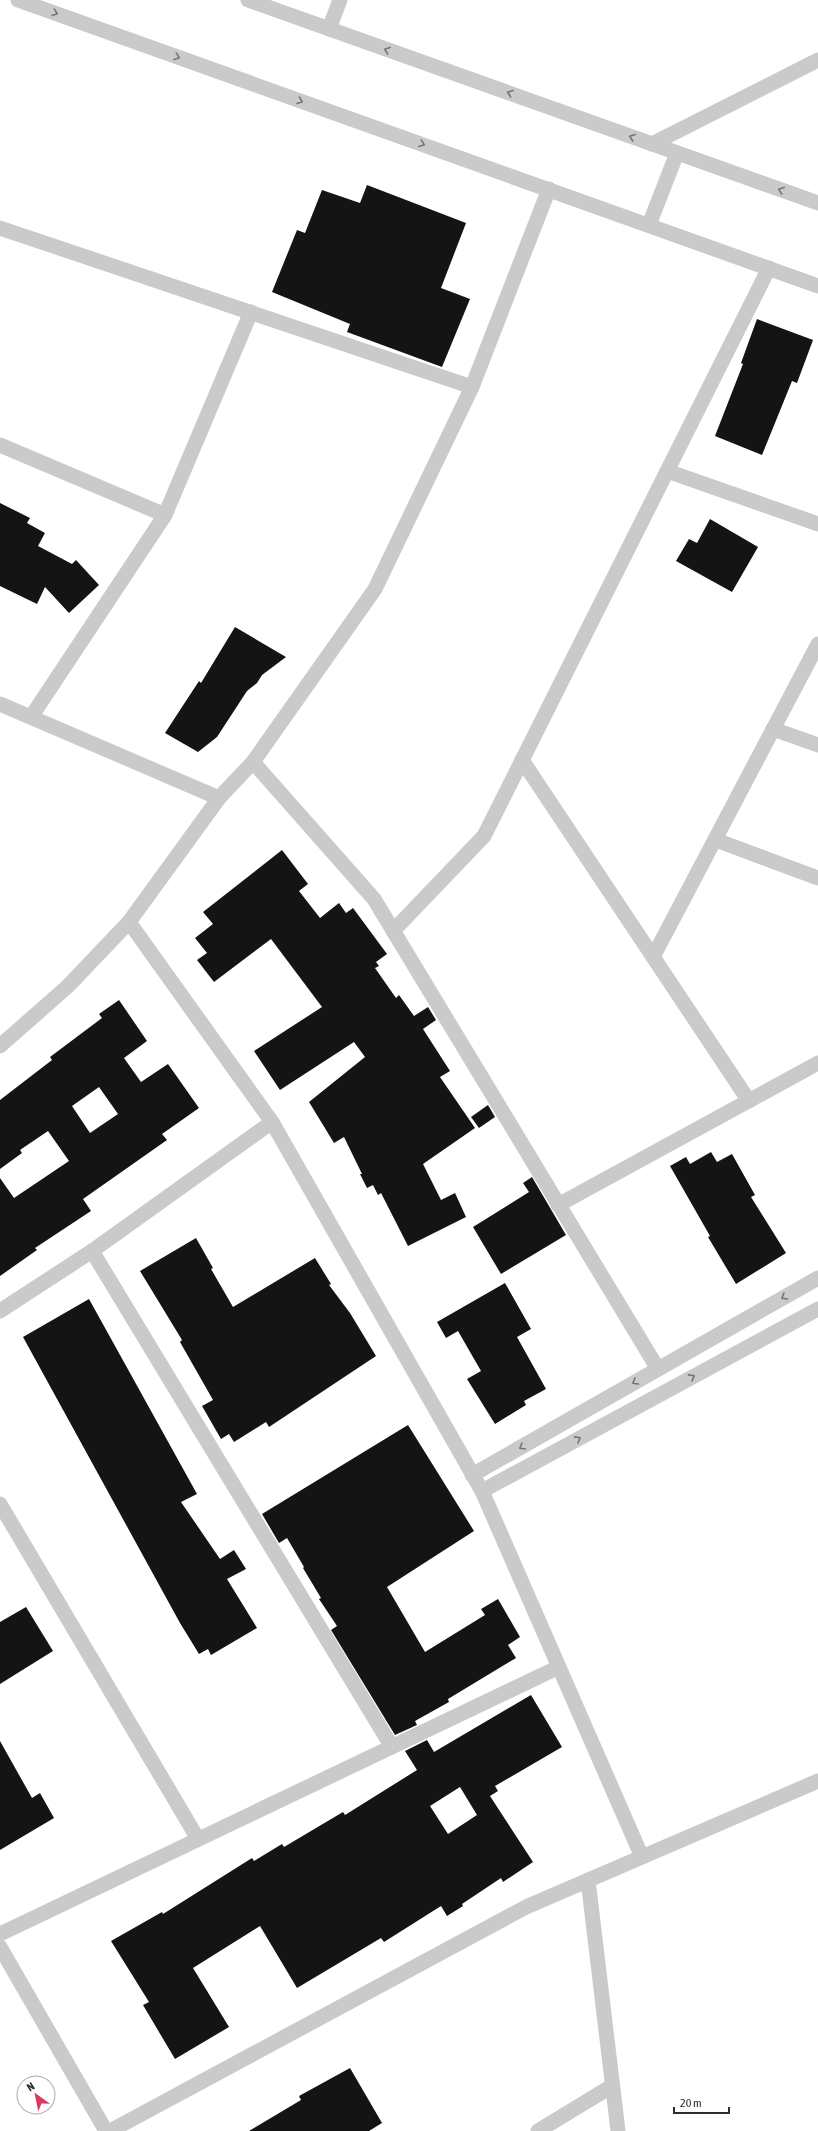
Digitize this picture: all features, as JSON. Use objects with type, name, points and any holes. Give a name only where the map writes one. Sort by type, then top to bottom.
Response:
[{"type":"street","points":[[18,0],[818,286]]},
{"type":"street","points":[[248,0],[818,203]]},
{"type":"street","points":[[329,29],[340,0]]},
{"type":"street","points":[[652,144],[818,60]]},
{"type":"street","points":[[649,225],[678,153]]},
{"type":"street","points":[[0,1046],[68,986],[128,922],[219,798],[253,762],[376,589],[472,387],[548,189]]},
{"type":"street","points":[[0,228],[472,387]]},
{"type":"street","points":[[393,931],[484,836],[769,268]]},
{"type":"street","points":[[32,717],[165,515],[251,312]]},
{"type":"street","points":[[0,445],[165,515]]},
{"type":"street","points":[[667,471],[818,524]]},
{"type":"street","points":[[653,957],[818,644]]},
{"type":"street","points":[[0,704],[219,798]]},
{"type":"street","points":[[773,729],[818,745]]},
{"type":"street","points":[[522,760],[749,1101]]},
{"type":"street","points":[[253,762],[374,899],[658,1369]]},
{"type":"street","points":[[716,840],[818,878]]},
{"type":"street","points":[[128,922],[272,1122],[482,1491],[642,1857]]},
{"type":"street","points":[[558,1205],[818,1063]]},
{"type":"street","points":[[0,1311],[92,1251],[272,1122]]},
{"type":"street","points":[[92,1251],[392,1747]]},
{"type":"street","points":[[472,1475],[818,1278]]},
{"type":"street","points":[[482,1491],[818,1309]]},
{"type":"street","points":[[0,1504],[198,1839]]},
{"type":"street","points":[[0,1934],[559,1667]]},
{"type":"street","points":[[110,2131],[526,1907],[818,1781]]},
{"type":"street","points":[[588,1880],[618,2131]]},
{"type":"street","points":[[0,1947],[106,2131]]},
{"type":"street","points":[[538,2131],[612,2086]]},
{"type":"building","points":[[367,185],[466,223],[441,288],[470,299],[442,367],[347,332],[350,324],[272,292],[297,230],[305,233],[322,190],[360,203]]},
{"type":"building","points":[[757,319],[813,340],[797,383],[792,381],[762,455],[715,436],[743,364],[741,363]]},
{"type":"building","points":[[0,503],[30,518],[27,523],[45,533],[38,546],[72,564],[76,560],[99,585],[69,613],[45,587],[37,604],[0,586]]},
{"type":"building","points":[[710,519],[758,547],[732,592],[676,561],[689,539],[697,543]]},
{"type":"building","points":[[235,627],[286,657],[262,675],[257,683],[247,691],[217,737],[198,752],[165,733],[199,681],[201,683]]},
{"type":"building","points":[[282,850],[308,884],[299,891],[320,918],[339,903],[346,913],[353,908],[387,954],[376,962],[379,966],[375,968],[396,998],[399,995],[414,1016],[428,1007],[436,1020],[423,1029],[450,1071],[440,1077],[475,1128],[423,1164],[441,1200],[455,1193],[466,1217],[408,1246],[381,1193],[378,1195],[373,1185],[367,1188],[344,1137],[334,1143],[309,1102],[365,1057],[354,1042],[280,1090],[254,1051],[322,1007],[271,939],[214,982],[197,960],[207,953],[195,938],[213,924],[203,912]]},
{"type":"building","points":[[119,1000],[147,1041],[124,1058],[141,1082],[168,1064],[199,1108],[162,1134],[167,1140],[83,1199],[91,1211],[35,1248],[37,1250],[0,1276],[0,1178],[14,1198],[69,1161],[48,1131],[20,1150],[22,1153],[0,1169],[0,1100],[52,1060],[50,1057],[102,1018],[99,1014]],"holes":[[[99,1087],[118,1114],[90,1133],[72,1106]]]},
{"type":"building","points":[[488,1105],[495,1117],[479,1128],[471,1117]]},
{"type":"building","points":[[711,1152],[717,1162],[732,1154],[755,1195],[751,1197],[786,1253],[736,1284],[708,1237],[710,1236],[670,1166],[686,1157],[690,1164]]},
{"type":"building","points":[[532,1177],[566,1235],[501,1274],[473,1227],[529,1192],[523,1183]]},
{"type":"building","points":[[196,1238],[213,1268],[211,1269],[233,1307],[315,1258],[331,1284],[329,1285],[350,1313],[376,1356],[269,1427],[266,1422],[234,1442],[229,1434],[221,1439],[202,1406],[213,1400],[180,1342],[182,1340],[140,1271]]},
{"type":"building","points":[[505,1283],[531,1329],[517,1337],[546,1389],[524,1401],[526,1405],[495,1424],[467,1379],[481,1371],[458,1331],[446,1338],[437,1322]]},
{"type":"building","points":[[89,1299],[197,1494],[181,1502],[220,1559],[234,1550],[246,1569],[227,1579],[257,1628],[211,1655],[208,1649],[199,1654],[180,1623],[23,1337]]},
{"type":"building","points":[[408,1425],[474,1531],[387,1587],[425,1652],[485,1615],[481,1609],[498,1599],[520,1637],[508,1645],[516,1658],[448,1699],[449,1702],[415,1721],[417,1725],[395,1735],[331,1630],[337,1626],[319,1599],[321,1598],[287,1538],[279,1543],[262,1514]]},
{"type":"building","points":[[26,1607],[53,1651],[0,1684],[0,1622]]},
{"type":"building","points":[[531,1695],[562,1747],[495,1786],[498,1791],[490,1796],[533,1862],[503,1882],[501,1878],[447,1916],[441,1906],[384,1942],[381,1938],[297,1988],[260,1926],[193,1968],[229,2027],[175,2059],[143,2005],[149,2002],[111,1941],[162,1912],[163,1914],[252,1858],[254,1861],[282,1844],[284,1847],[343,1812],[345,1815],[417,1770],[405,1751],[427,1740],[434,1752]],"holes":[[[460,1787],[477,1815],[448,1834],[430,1806]]]},
{"type":"building","points":[[0,1741],[32,1798],[40,1793],[54,1818],[0,1850]]},
{"type":"building","points":[[350,2068],[382,2123],[369,2131],[249,2131],[301,2100],[299,2096]]}]
